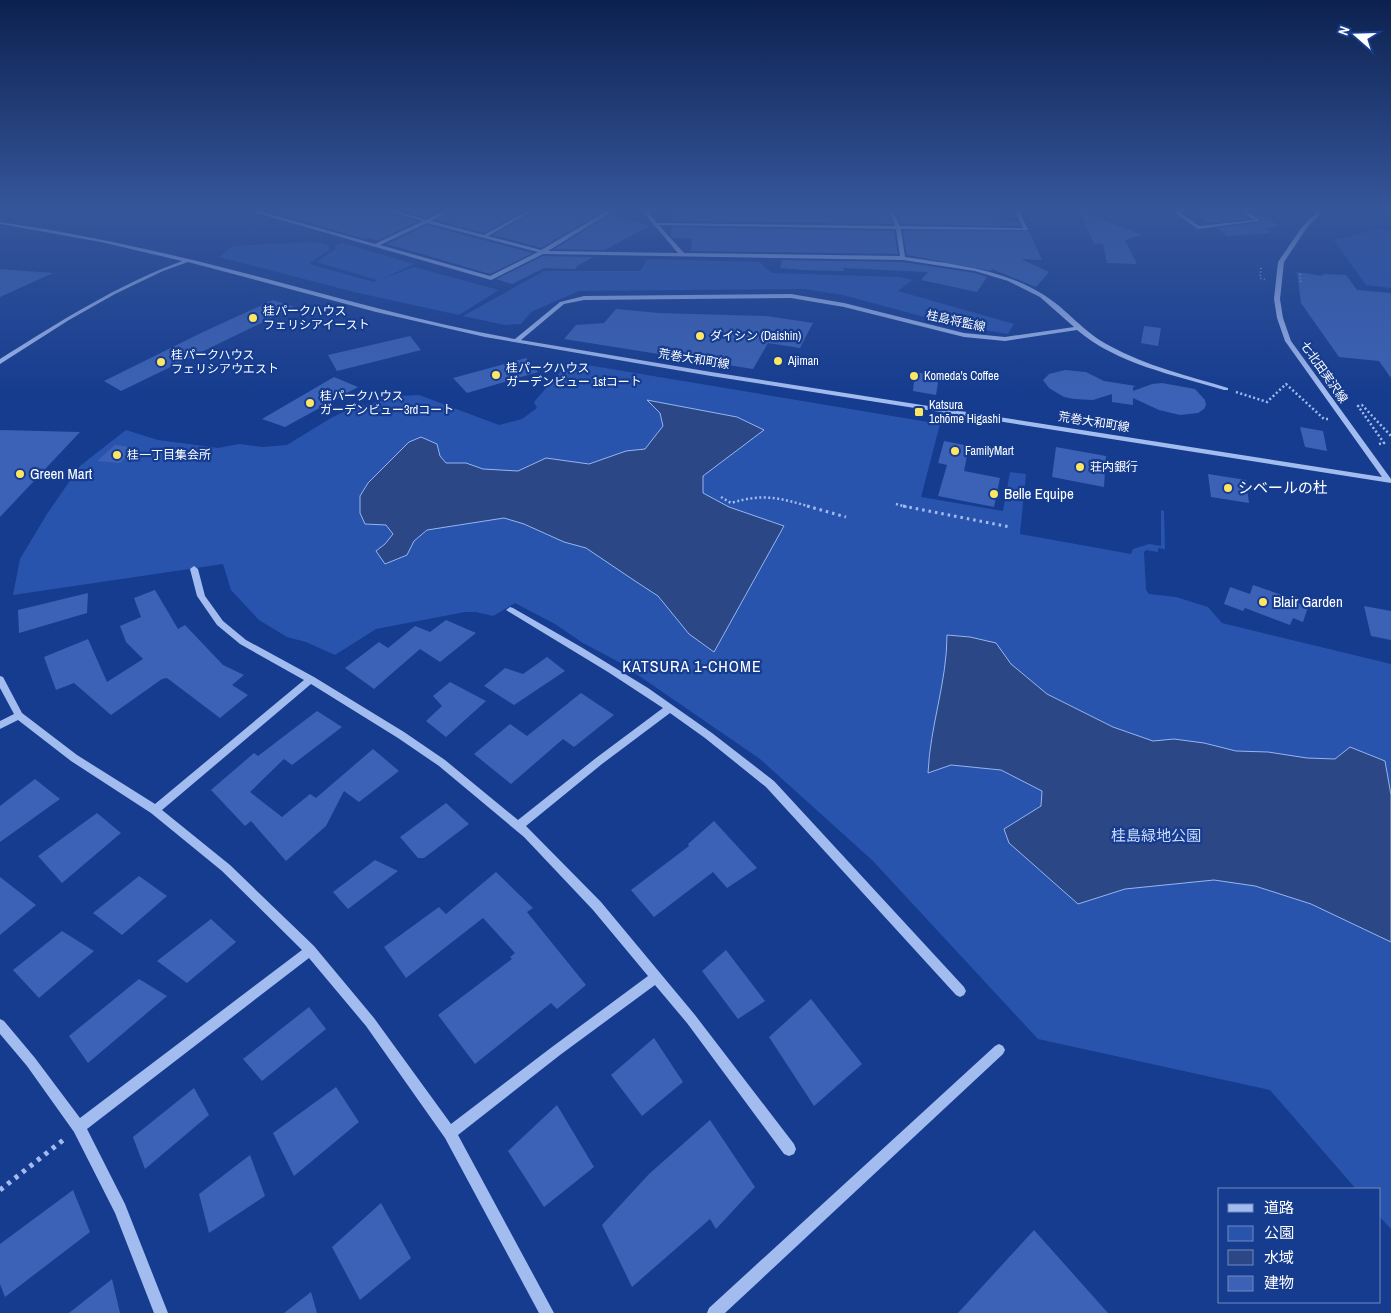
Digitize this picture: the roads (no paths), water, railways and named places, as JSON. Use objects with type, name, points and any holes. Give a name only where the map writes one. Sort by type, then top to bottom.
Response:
[{"type":"street","points":[[0,362],[68,318],[157,272]]},
{"type":"street","name":"荒巻大和町線","points":[[235,272],[443,327],[660,365],[1390,482]]},
{"type":"street","points":[[470,272],[491,278],[502,272]]},
{"type":"street","points":[[983,272],[1013,282],[1040,294],[1094,340],[1118,352],[1226,389]]},
{"type":"street","name":"七北田実沢線","points":[[1280,272],[1277,299],[1280,318],[1288,341],[1390,482]]},
{"type":"street","name":"桂島将監線","points":[[517,340],[562,303],[584,298],[614,296],[791,296],[818,299],[964,335],[989,338],[1005,338],[1078,328]]},
{"type":"street","points":[[194,569],[201,596],[220,623],[243,642],[361,708],[442,763],[518,826],[597,906],[691,1019],[789,1149]]},
{"type":"street","points":[[510,610],[670,708],[737,755],[770,784],[960,991]]},
{"type":"street","points":[[0,679],[19,715],[74,758],[155,810],[226,868],[310,950],[370,1022],[450,1133],[546,1313]]},
{"type":"street","points":[[155,810],[311,679]]},
{"type":"street","points":[[518,826],[599,761],[670,708]]},
{"type":"street","points":[[0,725],[19,715]]},
{"type":"street","points":[[79,1127],[310,950]]},
{"type":"street","points":[[450,1133],[656,977]]},
{"type":"street","points":[[0,1025],[31,1062],[79,1127],[120,1209],[161,1313]]},
{"type":"street","points":[[714,1313],[999,1050]]},
{"type":"water","points":[[647,400],[737,417],[764,430],[703,476],[703,493],[729,507],[784,526],[714,652],[689,634],[658,596],[586,548],[564,542],[524,524],[504,518],[427,530],[414,541],[407,555],[385,564],[376,551],[393,534],[386,525],[365,524],[360,513],[360,496],[368,483],[409,442],[421,437],[437,444],[440,456],[446,463],[466,463],[483,469],[518,471],[546,458],[589,464],[626,451],[645,449],[663,426],[660,413]]},
{"type":"water","points":[[947,635],[970,637],[996,643],[1011,664],[1047,694],[1113,727],[1153,741],[1174,739],[1204,743],[1236,751],[1268,752],[1307,758],[1335,759],[1350,747],[1385,761],[1391,795],[1391,942],[1311,904],[1255,886],[1214,880],[1125,889],[1078,904],[1009,843],[1004,829],[1041,806],[1042,791],[1001,770],[951,765],[928,773],[929,756],[944,670]]},
{"type":"place","name":"桂パークハウス フェリシアイースト","points":[[253,318]]},
{"type":"place","name":"ダイシン (Daishin)","points":[[700,336]]},
{"type":"place","name":"Ajiman","points":[[778,361]]},
{"type":"place","name":"桂パークハウス フェリシアウエスト","points":[[161,362]]},
{"type":"place","name":"桂パークハウス ガーデンビュー 1stコート","points":[[496,375]]},
{"type":"place","name":"Komeda's Coffee","points":[[914,376]]},
{"type":"place","name":"桂パークハウス ガーデンビュー3rdコート","points":[[310,403]]},
{"type":"place","name":"Katsura 1chōme Higashi","points":[[919,412]]},
{"type":"place","name":"FamilyMart","points":[[955,451]]},
{"type":"place","name":"桂一丁目集会所","points":[[117,455]]},
{"type":"place","name":"荘内銀行","points":[[1080,467]]},
{"type":"place","name":"Green Mart","points":[[20,474]]},
{"type":"place","name":"シベールの杜","points":[[1228,488]]},
{"type":"place","name":"Belle Equipe","points":[[994,494]]},
{"type":"place","name":"Blair Garden","points":[[1263,602]]},
{"type":"district","name":"KATSURA 1-CHOME","points":[[692,666]]},
{"type":"park label","name":"桂島緑地公園","points":[[1156,836]]}]
